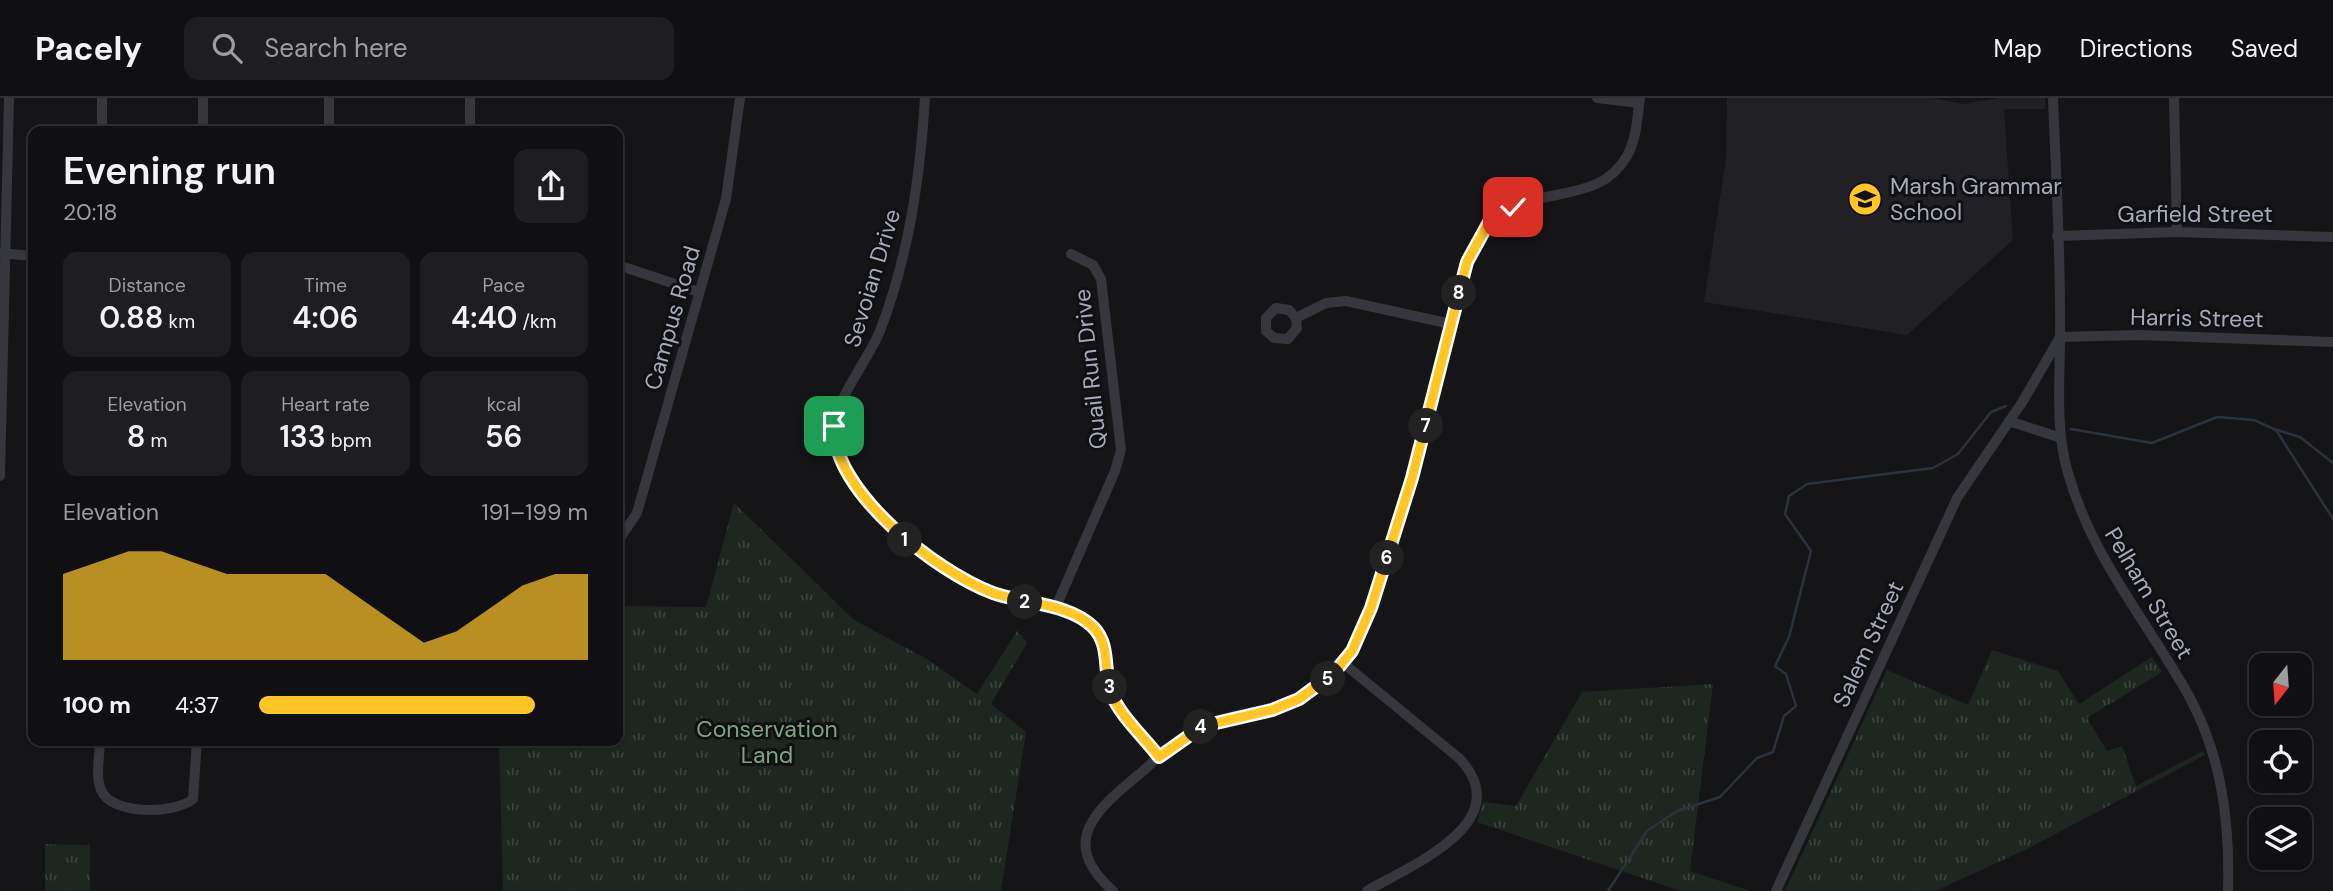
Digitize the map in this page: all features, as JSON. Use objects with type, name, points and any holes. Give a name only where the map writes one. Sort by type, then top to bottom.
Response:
[{"type":"street","points":[[0,476],[9,98]]},
{"type":"street","points":[[102,98],[102,126]]},
{"type":"street","points":[[203,98],[203,126]]},
{"type":"street","points":[[329,98],[329,126]]},
{"type":"street","points":[[470,98],[470,126]]},
{"type":"street","name":"Campus Road","points":[[623,534],[637,513],[726,199],[740,98]]},
{"type":"street","name":"Sevoian Drive","points":[[925,98],[919,177],[908,239],[876,339],[835,418],[834,440],[842,462],[869,501],[916,548],[945,570],[1012,599],[1083,619],[1098,633],[1104,646],[1112,695],[1159,757]]},
{"type":"street","points":[[1113,891],[1090,864],[1086,849],[1088,825],[1101,805],[1159,757],[1203,726],[1272,710],[1299,699],[1323,684],[1343,663],[1366,622],[1395,533],[1417,461],[1470,253],[1489,222],[1513,207],[1584,188],[1608,177],[1622,163],[1631,147],[1639,101],[1597,98]]},
{"type":"street","name":"Pelham Street","points":[[2053,98],[2061,438],[2071,482],[2101,557],[2189,696],[2211,747],[2226,815],[2228,891]]},
{"type":"street","points":[[2174,98],[2178,232]]},
{"type":"street","name":"Garfield Street","points":[[2057,236],[2178,232],[2333,237]]},
{"type":"street","points":[[4,253],[28,255]]},
{"type":"street","name":"Quail Run Drive","points":[[1055,609],[1115,471],[1122,443],[1101,279],[1093,265],[1071,254]]},
{"type":"street","points":[[623,267],[699,292]]},
{"type":"street","points":[[1296,318],[1326,303],[1346,301],[1451,324]]},
{"type":"street","name":"Harris Street","points":[[2060,337],[2139,335],[2333,342]]},
{"type":"street","name":"Salem Street","points":[[1776,891],[1957,498],[2009,421],[2060,337]]},
{"type":"street","points":[[2009,421],[2061,438]]},
{"type":"street","points":[[1343,663],[1460,759],[1470,772],[1476,788],[1474,812],[1461,833],[1367,891]]},
{"type":"street","points":[[100,746],[99,780],[105,796],[116,804],[136,809],[184,806],[192,799],[195,790],[197,746]]},
{"type":"shaded area","name":"Marsh Grammar School","points":[[1727,98],[1932,98],[1963,104],[1998,98],[2045,98],[2045,109],[2004,109],[2013,240],[1907,335],[1704,302],[1726,159]]},
{"type":"green space","name":"Conservation Land","points":[[734,503],[854,620],[927,659],[977,694],[1017,631],[1027,643],[991,704],[1026,732],[1001,891],[503,891],[499,746],[623,746],[623,606],[706,607]]},
{"type":"green space","points":[[1992,650],[2058,671],[2079,704],[2152,657],[2162,672],[2087,718],[2107,751],[2122,746],[2136,786],[2203,751],[2205,755],[2025,850],[1935,891],[1785,891],[1887,670],[1968,705]]},
{"type":"green space","points":[[1713,684],[1690,871],[1750,891],[1681,891],[1477,822],[1483,802],[1516,806],[1582,692]]},
{"type":"green space","points":[[45,844],[90,845],[90,891],[45,891]]},
{"type":"waterway","points":[[1608,891],[1647,831],[1677,811],[1720,797],[1757,758],[1773,752],[1784,716],[1796,706],[1786,674],[1775,666],[1789,637],[1811,551],[1785,514],[1789,496],[1807,484],[1933,468],[1958,454],[1991,412],[2006,406]]},
{"type":"waterway","points":[[2071,429],[2152,443],[2217,417],[2254,420],[2276,430],[2333,519]]},
{"type":"waterway","points":[[2277,430],[2300,437],[2333,463]]},
{"type":"place","name":"Marsh Grammar School","points":[[1865,199]]},
{"type":"route","points":[[834,426],[836,448],[842,462],[890,526],[916,548],[961,579],[1012,599],[1067,612],[1094,627],[1104,646],[1112,695],[1159,757],[1203,726],[1272,710],[1299,699],[1323,684],[1352,651],[1371,608],[1412,478],[1470,253],[1489,222],[1513,207]]}]
